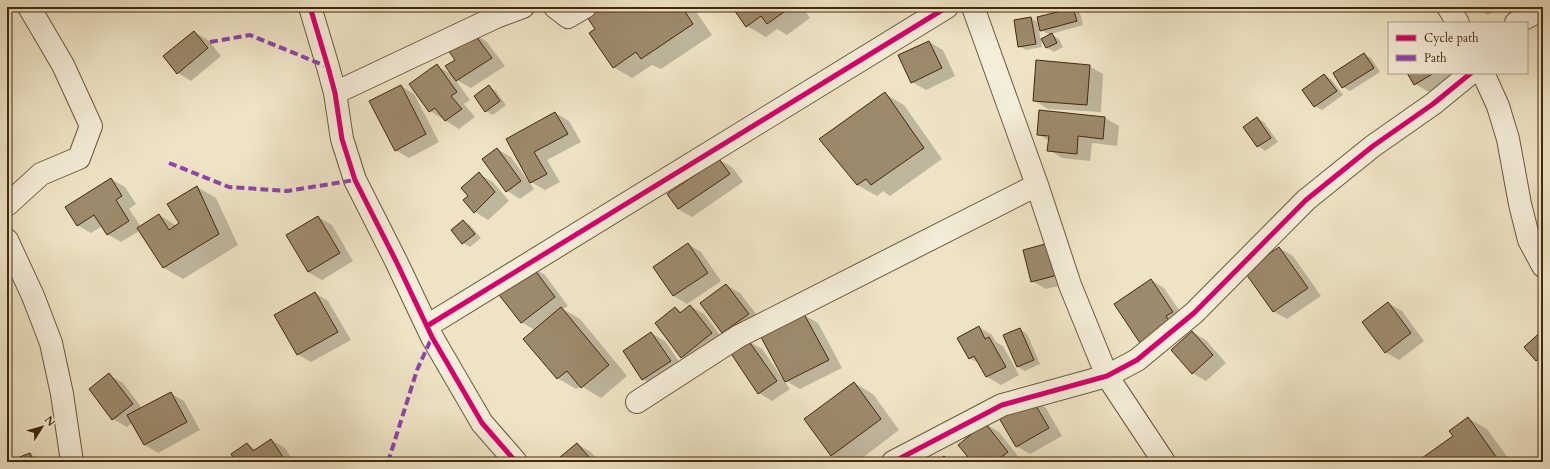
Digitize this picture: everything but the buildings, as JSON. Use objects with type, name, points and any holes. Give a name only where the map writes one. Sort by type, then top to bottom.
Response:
[{"type":"street","points":[[7,205],[41,174],[79,158],[91,126],[63,65],[29,7]]},
{"type":"street","points":[[310,7],[334,93],[342,139],[355,180],[396,261],[426,326],[482,423],[516,462]]},
{"type":"street","points":[[334,93],[496,17],[523,7]]},
{"type":"street","points":[[555,7],[568,17],[585,7]]},
{"type":"street","points":[[426,326],[947,7]]},
{"type":"street","points":[[973,7],[1037,185],[1070,285],[1107,376],[1164,462]]},
{"type":"street","points":[[1448,7],[1457,22]]},
{"type":"street","points":[[1518,22],[1539,9]]},
{"type":"street","points":[[892,462],[1002,405],[1107,376],[1137,360],[1161,342],[1194,313],[1306,200],[1373,146],[1433,104],[1470,74]]},
{"type":"street","points":[[1483,74],[1498,106],[1508,139],[1520,204],[1530,240],[1543,266]]},
{"type":"street","points":[[637,402],[739,336],[1037,185]]},
{"type":"street","points":[[7,240],[33,296],[51,343],[62,394],[72,462]]},
{"type":"marked path","points":[[210,42],[250,35],[328,67]]},
{"type":"marked path","points":[[169,163],[229,187],[287,191],[355,180]]},
{"type":"marked path","points":[[388,462],[417,370],[432,337]]},
{"type":"cycle path","points":[[310,7],[335,93],[342,139],[355,180],[432,337],[482,423],[516,462]]},
{"type":"cycle path","points":[[427,326],[947,7]]},
{"type":"cycle path","points":[[893,462],[1002,405],[1107,376],[1137,360],[1194,313],[1306,200],[1373,146],[1433,104],[1470,74]]}]
